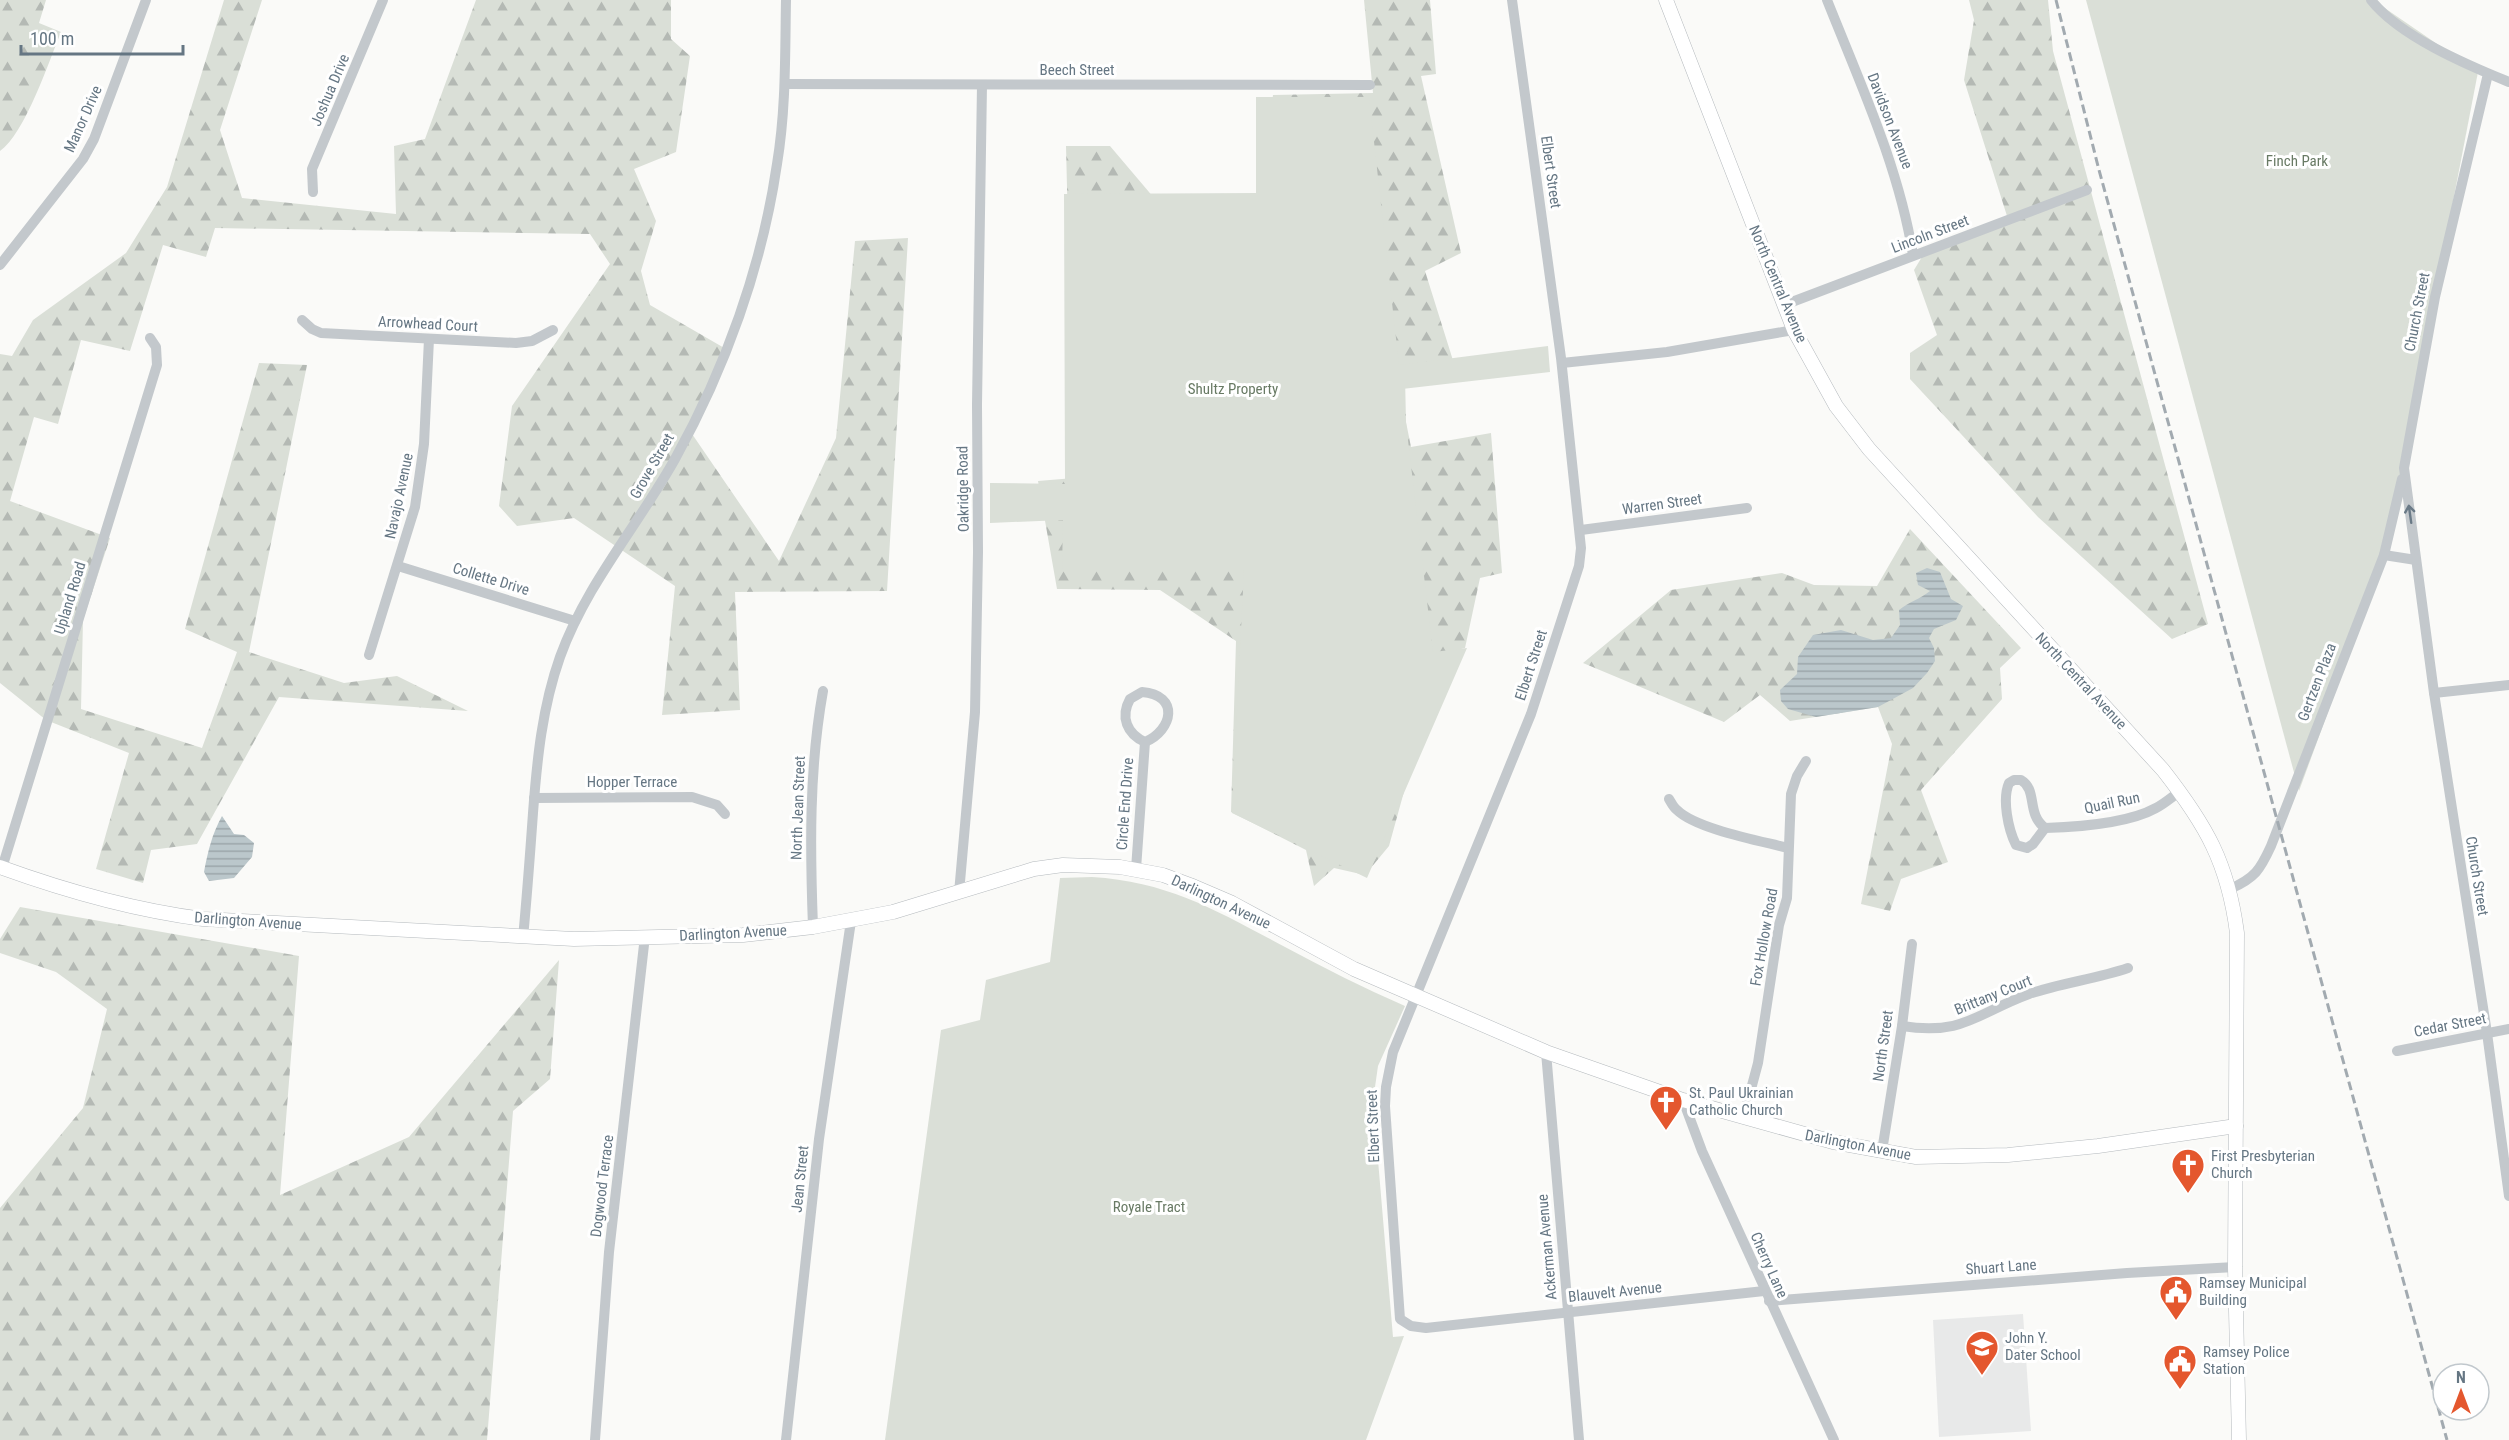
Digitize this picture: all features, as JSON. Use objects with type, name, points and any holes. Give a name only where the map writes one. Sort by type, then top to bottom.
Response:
[{"type":"main road","name":"North Central Avenue","points":[[1666,0],[1794,330],[1836,406],[1869,449],[2163,770],[2206,831],[2230,889],[2236,933],[2235,1267],[2239,1440]]},
{"type":"main road","name":"Darlington Avenue","points":[[1,867],[119,904],[159,913],[204,919],[574,939],[743,935],[813,927],[894,912],[959,893],[1006,876],[1063,865],[1092,864],[1136,869],[1190,885],[1232,903],[1336,960],[1414,997],[1546,1052],[1743,1119],[1833,1142],[1916,1157],[2008,1155],[2098,1146],[2236,1126]]},
{"type":"street","name":"Manor Drive","points":[[0,265],[83,159],[94,139],[146,0]]},
{"type":"street","name":"Joshua Drive","points":[[313,192],[312,169],[383,0]]},
{"type":"street","name":"Grove Street","points":[[523,938],[534,798],[543,720],[560,657],[575,621],[603,569],[641,516],[698,413],[752,276],[771,201],[781,136],[785,84],[786,0]]},
{"type":"street","name":"Elbert Street","points":[[1400,1319],[1385,1106],[1393,1052],[1531,714],[1579,566],[1581,530],[1562,363],[1512,0]]},
{"type":"street","name":"Davidson Avenue","points":[[1827,0],[1893,170],[1907,220],[1913,255]]},
{"type":"street","points":[[2371,0],[2387,17],[2400,26],[2468,66],[2509,82]]},
{"type":"street","name":"Church Street","points":[[2488,74],[2434,297],[2404,468],[2434,693],[2487,1033],[2509,1196]]},
{"type":"street","name":"Beech Street","points":[[785,84],[1370,85]]},
{"type":"street","name":"Oakridge Road","points":[[959,893],[975,712],[982,85]]},
{"type":"street","name":"Lincoln Street","points":[[1784,305],[2087,190]]},
{"type":"street","name":"Arrowhead Court","points":[[302,320],[321,333],[521,343],[532,341],[553,330]]},
{"type":"street","points":[[1562,363],[1667,352],[1794,330]]},
{"type":"street","name":"Upland Road","points":[[1,867],[157,365],[156,347],[150,338]]},
{"type":"street","name":"Navajo Avenue","points":[[369,655],[410,528],[421,476],[429,339]]},
{"type":"street","name":"Gertzen Plaza","points":[[2230,889],[2253,877],[2261,868],[2268,853],[2384,555],[2404,468]]},
{"type":"street","name":"Warren Street","points":[[1581,530],[1747,508]]},
{"type":"street","points":[[2384,555],[2416,560]]},
{"type":"street","name":"Collette Drive","points":[[398,566],[575,621]]},
{"type":"street","points":[[2434,693],[2509,685]]},
{"type":"street","name":"North Jean Street","points":[[813,927],[810,833],[818,723],[824,690]]},
{"type":"street","name":"Circle End Drive","points":[[1142,692],[1159,695],[1165,700],[1168,713],[1160,733],[1145,742],[1131,733],[1125,716],[1130,699],[1142,692]]},
{"type":"street","name":"Circle End Drive","points":[[1136,869],[1145,742]]},
{"type":"street","name":"Fox Hollow Road","points":[[1743,1119],[1758,1063],[1779,925],[1787,898],[1790,872],[1788,848],[1791,794],[1797,776],[1806,761]]},
{"type":"street","points":[[2021,780],[2026,783],[2035,819],[2045,828],[2027,848],[2016,845],[2011,835],[2006,796],[2009,783],[2021,780]]},
{"type":"street","name":"Quail Run","points":[[2045,828],[2086,825],[2139,815],[2157,808],[2179,792]]},
{"type":"street","name":"Hopper Terrace","points":[[534,798],[692,797],[717,805],[724,814]]},
{"type":"street","points":[[1669,799],[1677,811],[1692,820],[1788,848]]},
{"type":"street","name":"Jean Street","points":[[786,1440],[819,1139],[851,921]]},
{"type":"street","name":"Dogwood Terrace","points":[[595,1440],[609,1252],[645,936]]},
{"type":"street","name":"North Street","points":[[1882,1151],[1902,1026],[1911,944]]},
{"type":"street","name":"Brittany Court","points":[[1902,1026],[1937,1030],[1957,1027],[2030,994],[2128,968]]},
{"type":"street","name":"Cedar Street","points":[[2397,1051],[2509,1029]]},
{"type":"street","name":"Ackerman Avenue","points":[[1546,1052],[1579,1440]]},
{"type":"street","name":"Cherry Lane","points":[[1683,1100],[1702,1151],[1766,1296],[1834,1440]]},
{"type":"street","name":"Shuart Lane","points":[[1766,1296],[2235,1267]]},
{"type":"street","name":"Blauvelt Avenue","points":[[1400,1319],[1411,1326],[1426,1328],[1766,1296]]},
{"type":"shaded area","points":[[1927,568],[1940,572],[1951,599],[1963,606],[1956,620],[1934,629],[1929,638],[1934,648],[1935,661],[1913,688],[1878,707],[1816,717],[1788,709],[1781,701],[1780,690],[1797,674],[1798,657],[1813,635],[1841,630],[1873,640],[1891,638],[1900,625],[1899,610],[1930,591],[1918,585],[1916,573]]},
{"type":"shaded area","points":[[222,816],[234,834],[244,835],[254,843],[252,857],[234,878],[209,881],[204,872],[213,836]]},
{"type":"shaded area","name":"John Y. Dater School","points":[[2023,1314],[2031,1431],[1939,1437],[1933,1320]]},
{"type":"green space","points":[[0,0],[46,0],[39,23],[61,32],[27,114],[9,142],[0,151]]},
{"type":"green space","points":[[224,0],[262,0],[220,130],[242,198],[396,214],[394,146],[425,139],[476,0],[671,0],[671,39],[690,56],[676,152],[634,169],[656,221],[641,271],[650,305],[726,349],[690,431],[779,561],[836,438],[855,241],[908,238],[887,591],[735,592],[740,710],[662,715],[675,586],[574,518],[517,526],[499,506],[512,406],[610,264],[590,234],[215,228],[206,257],[163,245],[130,351],[81,340],[58,424],[34,417],[10,501],[110,538],[83,620],[81,709],[202,748],[237,652],[185,629],[259,363],[307,365],[249,652],[344,683],[397,676],[468,711],[279,697],[197,844],[151,850],[143,883],[96,869],[129,753],[46,720],[0,683],[0,354],[12,356],[33,320],[126,253],[167,187]]},
{"type":"green space","name":"Shultz Property","points":[[1364,0],[1430,0],[1436,74],[1421,76],[1461,253],[1425,271],[1456,370],[1405,376],[1406,422],[1411,447],[1491,433],[1502,573],[1480,578],[1465,648],[1442,654],[1389,846],[1365,875],[1334,868],[1314,886],[1306,850],[1231,812],[1236,641],[1160,590],[1057,589],[1038,481],[1074,478],[1066,146],[1110,146],[1160,205],[1259,203],[1273,95],[1373,93]]},
{"type":"green space","points":[[1969,0],[2048,0],[2053,51],[2208,624],[2172,639],[2038,517],[1910,379],[1910,353],[1937,335],[1914,270],[1928,247],[2007,216],[1964,80],[1974,20]]},
{"type":"green space","name":"Finch Park","points":[[2086,0],[2373,0],[2478,72],[2384,559],[2299,791]]},
{"type":"green space","name":"Shultz Property","points":[[1256,97],[1369,97],[1399,365],[1548,346],[1550,372],[1402,389],[1433,652],[1467,648],[1367,878],[1232,813],[1244,570],[1062,570],[1063,520],[990,523],[990,483],[1065,484],[1064,194],[1256,193]]},
{"type":"green space","points":[[1910,529],[2021,648],[2000,668],[2002,699],[1921,790],[1948,862],[1901,879],[1890,911],[1861,904],[1892,744],[1878,707],[1790,721],[1760,695],[1724,722],[1583,663],[1671,590],[1782,573],[1814,585],[1877,586]]},
{"type":"green space","name":"Royale Tract","points":[[1092,877],[1146,885],[1192,900],[1344,978],[1405,1006],[1378,1066],[1373,1101],[1393,1337],[1404,1336],[1366,1440],[885,1440],[941,1030],[980,1020],[986,980],[1050,962],[1060,878]]},
{"type":"green space","points":[[20,907],[299,956],[280,1195],[409,1137],[559,960],[550,1079],[513,1111],[487,1440],[0,1440],[0,1208],[83,1108],[107,1009],[56,972],[0,953],[0,939]]},
{"type":"railway","points":[[2056,0],[2099,170],[2447,1440]]},
{"type":"place","name":"St. Paul Ukrainian Catholic Church","points":[[1666,1131]]},
{"type":"place","name":"First Presbyterian Church","points":[[2188,1194]]},
{"type":"place","name":"Ramsey Municipal Building","points":[[2176,1321]]},
{"type":"place","name":"John Y. Dater School","points":[[1982,1376]]},
{"type":"place","name":"Ramsey Police Station","points":[[2180,1390]]}]
